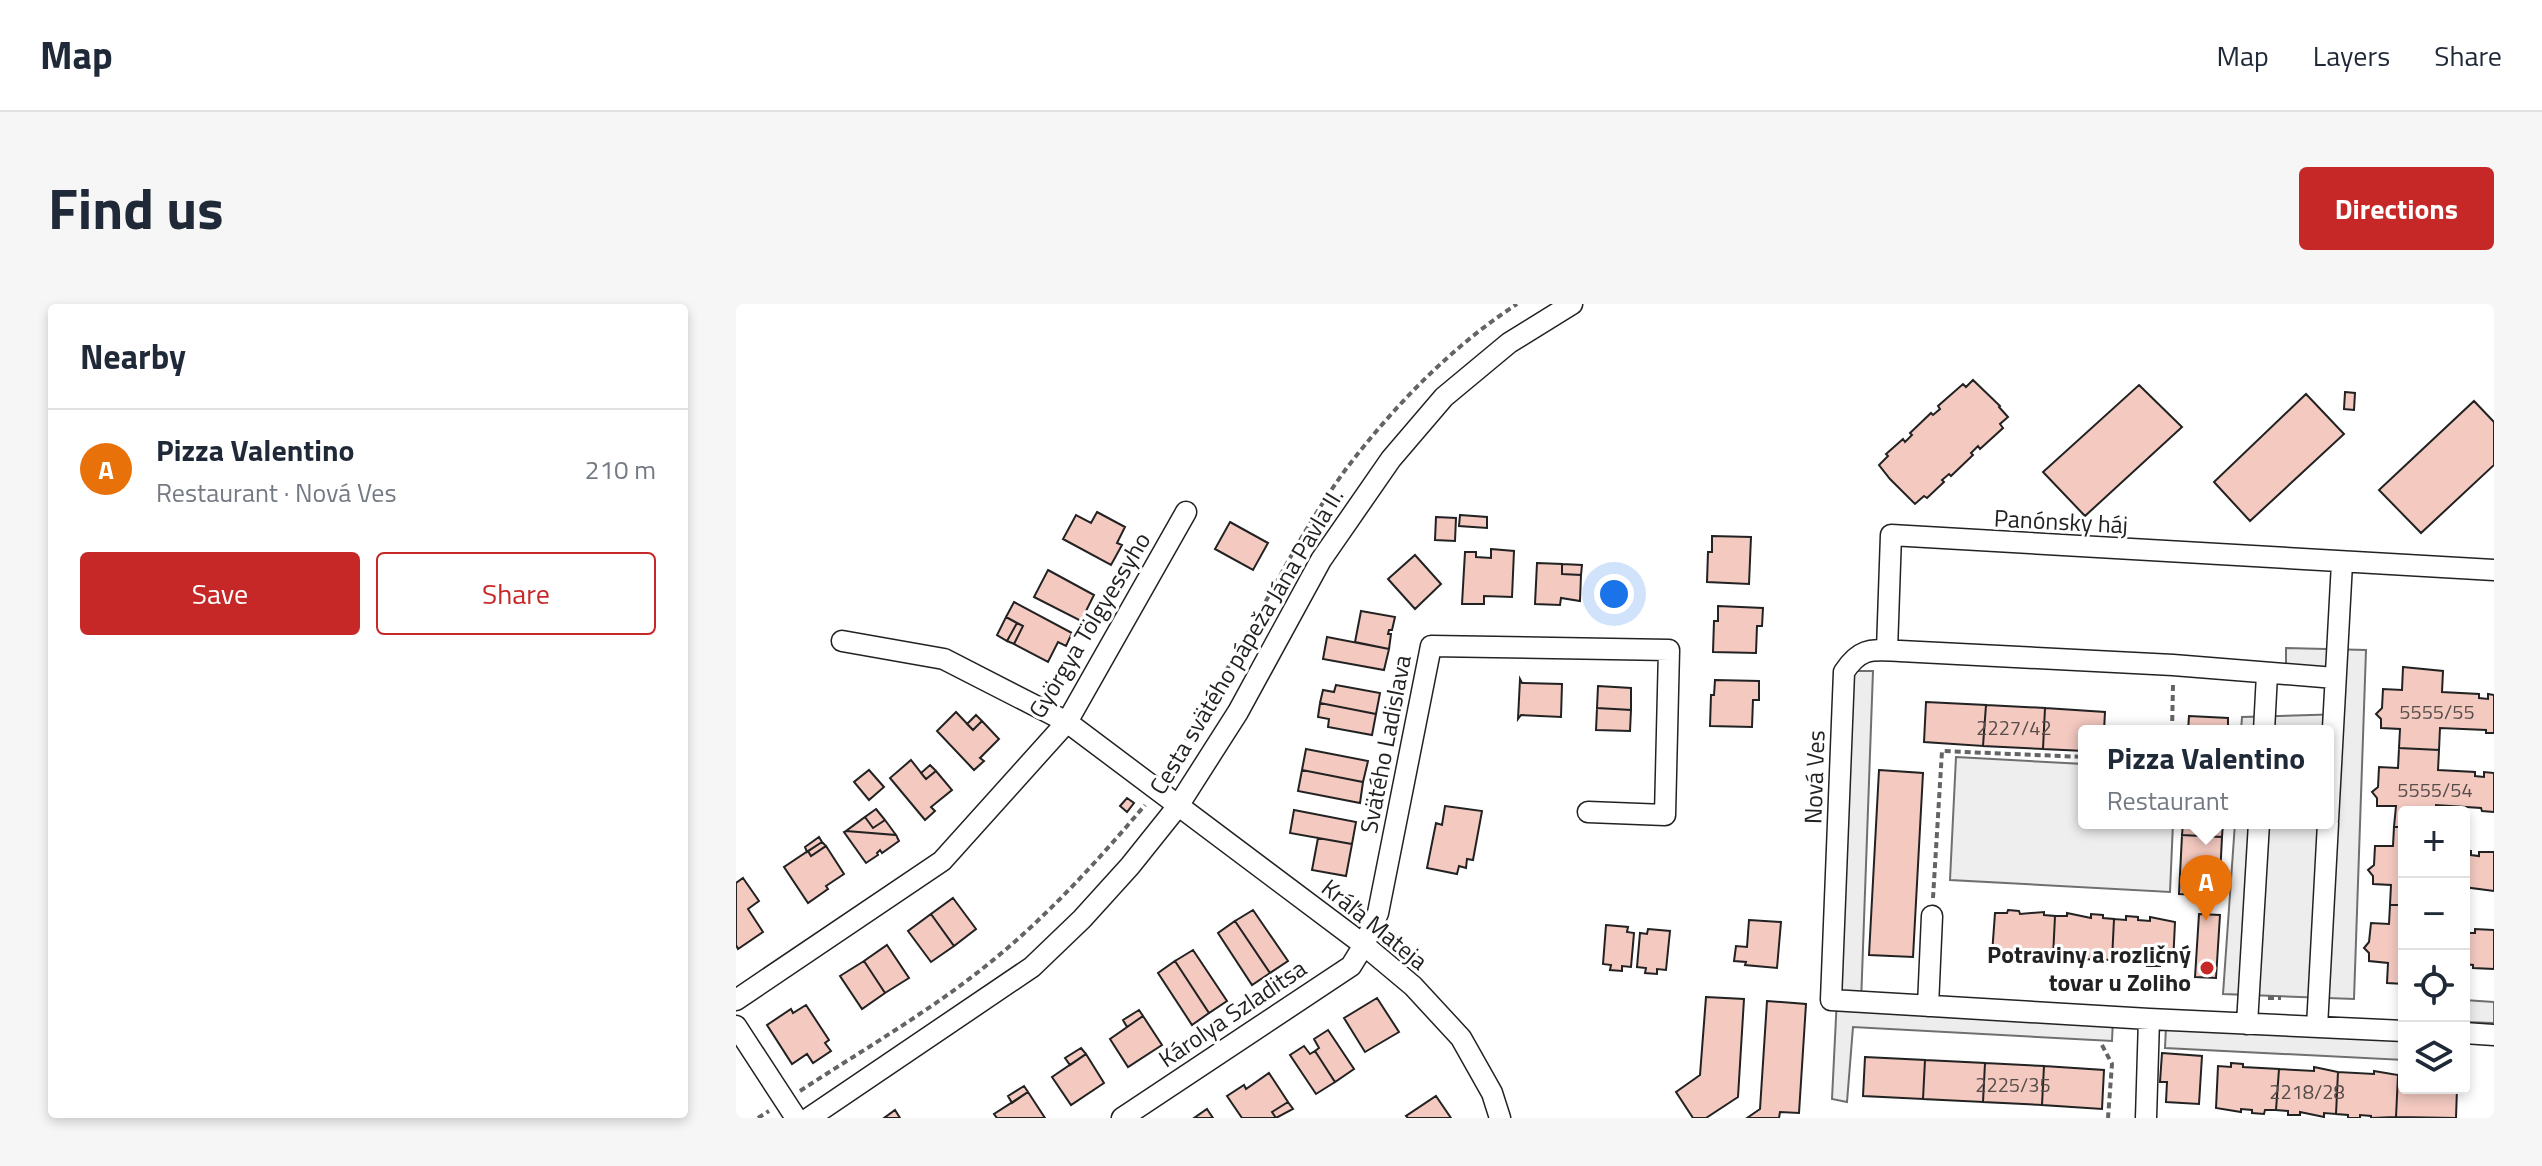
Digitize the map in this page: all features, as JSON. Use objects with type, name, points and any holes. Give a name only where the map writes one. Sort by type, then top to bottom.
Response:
[{"type":"street","name":"Cesta svätého pápeža Jána Pavla II.","points":[[809,1118],[1032,967],[1091,908],[1130,866],[1178,806],[1238,712],[1321,560],[1391,459],[1444,397],[1509,343],[1572,304]]},
{"type":"street","name":"Györgya Tölgyessyho","points":[[736,1000],[942,861],[1067,722],[1186,512]]},
{"type":"street","name":"Panónsky háj","points":[[1887,650],[1891,535],[2494,570]]},
{"type":"street","points":[[2333,725],[2342,563]]},
{"type":"street","name":"Kráľa Mateja","points":[[842,641],[944,659],[1067,722],[1364,945],[1413,986],[1461,1038],[1492,1093],[1500,1118]]},
{"type":"street","name":"Svätého Ladislava","points":[[1364,945],[1378,913],[1431,646],[1669,650],[1665,815],[1588,812]]},
{"type":"street","name":"Nová Ves","points":[[2335,678],[2173,665],[1873,649],[1860,653],[1844,672],[1831,1000],[2398,1031]]},
{"type":"street","points":[[2264,725],[2267,674]]},
{"type":"street","points":[[2247,1024],[2259,829]]},
{"type":"street","points":[[2317,1027],[2328,829]]},
{"type":"street","points":[[1928,1006],[1932,916]]},
{"type":"street","name":"Károlya Szladitsa","points":[[1122,1118],[1351,966],[1364,945]]},
{"type":"street","points":[[2146,1118],[2149,1019]]},
{"type":"street","points":[[736,1026],[790,1109]]},
{"type":"street","points":[[2470,1033],[2494,1035]]},
{"type":"path","points":[[2172,725],[2173,665]]},
{"type":"path","points":[[1932,916],[1942,751],[2078,757]]},
{"type":"path","points":[[758,1118],[790,1109],[983,968],[1073,886],[1149,800]]},
{"type":"path","points":[[2102,1045],[2112,1064],[2108,1118]]},
{"type":"shaded area","points":[[2286,648],[2366,650],[2354,999],[2223,994],[2235,829],[2334,829],[2334,725],[2241,725],[2242,717],[2344,714],[2343,667],[2286,668]]},
{"type":"shaded area","points":[[1853,671],[1873,671],[1861,1003],[2113,1019],[2112,1041],[1853,1027],[1847,1102],[1832,1099]]},
{"type":"shaded area","points":[[1956,757],[2078,764],[2078,829],[2173,829],[2170,892],[1950,880]]},
{"type":"shaded area","points":[[2470,1000],[2494,1002],[2494,1023],[2470,1022]]},
{"type":"shaded area","points":[[2166,1026],[2398,1038],[2398,1060],[2165,1048]]},
{"type":"building","points":[[1973,380],[2008,417],[2000,424],[2003,428],[1980,449],[1978,446],[1971,453],[1973,455],[1951,476],[1949,474],[1942,480],[1944,482],[1927,498],[1924,496],[1915,504],[1879,465],[1888,456],[1886,454],[1903,439],[1905,442],[1931,413],[1933,415],[1940,409],[1938,406],[1963,384],[1966,387]]},
{"type":"building","points":[[2139,385],[2182,427],[2085,516],[2043,472]]},
{"type":"building","points":[[2345,392],[2355,393],[2354,410],[2344,409]]},
{"type":"building","points":[[2306,394],[2344,434],[2250,521],[2214,482]]},
{"type":"building","points":[[2474,401],[2494,422],[2494,465],[2421,533],[2379,490]]},
{"type":"building","points":[[1097,512],[1125,527],[1117,543],[1122,545],[1111,565],[1063,539],[1076,515],[1091,523]]},
{"type":"building","points":[[1460,515],[1487,517],[1487,528],[1459,526]]},
{"type":"building","points":[[1436,517],[1456,518],[1455,541],[1435,540]]},
{"type":"building","points":[[1230,522],[1268,543],[1253,570],[1215,549]]},
{"type":"building","points":[[1712,536],[1751,537],[1749,584],[1707,582]]},
{"type":"building","points":[[1491,549],[1514,551],[1512,597],[1484,596],[1484,604],[1462,604],[1465,552],[1476,552],[1476,557],[1491,558]]},
{"type":"building","points":[[1415,555],[1441,584],[1415,609],[1388,579]]},
{"type":"building","points":[[1537,563],[1562,564],[1562,574],[1581,575],[1580,601],[1561,598],[1560,605],[1535,604]]},
{"type":"building","points":[[1562,564],[1582,565],[1581,575],[1562,574]]},
{"type":"building","points":[[1048,570],[1094,595],[1081,621],[1034,597]]},
{"type":"building","points":[[1014,602],[1072,633],[1066,646],[1058,642],[1048,662],[1014,644],[1023,626],[1006,617]]},
{"type":"building","points":[[1718,606],[1763,608],[1762,626],[1757,626],[1756,653],[1713,652]]},
{"type":"building","points":[[1361,611],[1395,617],[1388,634],[1391,634],[1389,649],[1355,642]]},
{"type":"building","points":[[1006,617],[1017,623],[1007,641],[997,635]]},
{"type":"building","points":[[1017,623],[1023,626],[1014,644],[1007,641]]},
{"type":"building","points":[[1327,637],[1389,649],[1384,670],[1323,659]]},
{"type":"building","points":[[2403,667],[2443,671],[2442,692],[2479,694],[2479,698],[2488,699],[2488,694],[2494,695],[2494,733],[2440,728],[2439,750],[2399,748],[2400,729],[2381,728],[2381,719],[2376,714],[2382,708],[2383,689],[2402,690]]},
{"type":"building","points":[[1520,679],[1522,683],[1562,684],[1561,717],[1521,715],[1518,719]]},
{"type":"building","points":[[1715,680],[1759,681],[1759,700],[1753,700],[1752,727],[1710,726]]},
{"type":"building","points":[[1336,685],[1380,693],[1376,714],[1320,703],[1323,690],[1334,692]]},
{"type":"building","points":[[1598,686],[1631,688],[1631,710],[1597,708]]},
{"type":"building","points":[[1926,702],[1986,705],[1983,746],[1924,742]]},
{"type":"building","points":[[1320,703],[1376,714],[1372,735],[1328,727],[1329,719],[1318,717]]},
{"type":"building","points":[[1986,705],[2045,708],[2043,749],[1983,746]]},
{"type":"building","points":[[1597,708],[1631,710],[1630,731],[1596,730]]},
{"type":"building","points":[[2045,708],[2105,712],[2104,725],[2078,725],[2078,751],[2043,749]]},
{"type":"building","points":[[956,712],[973,730],[982,721],[999,739],[980,758],[984,761],[974,770],[937,731]]},
{"type":"building","points":[[976,715],[982,721],[973,730],[967,724]]},
{"type":"building","points":[[2189,716],[2228,718],[2228,725],[2188,725]]},
{"type":"building","points":[[2399,748],[2439,750],[2438,770],[2475,772],[2475,776],[2484,777],[2484,772],[2494,773],[2494,812],[2470,806],[2398,806],[2398,827],[2394,827],[2396,806],[2377,806],[2377,798],[2372,792],[2378,787],[2379,767],[2398,768]]},
{"type":"building","points":[[1306,749],[1368,761],[1363,782],[1302,770]]},
{"type":"building","points":[[911,760],[926,779],[936,771],[952,790],[931,807],[935,811],[925,820],[890,778]]},
{"type":"building","points":[[930,765],[936,771],[926,779],[921,773]]},
{"type":"building","points":[[869,770],[884,787],[869,800],[854,782]]},
{"type":"building","points":[[1302,770],[1363,782],[1360,803],[1298,791]]},
{"type":"building","points":[[1879,770],[1923,773],[1913,957],[1869,955]]},
{"type":"building","points":[[1127,798],[1134,803],[1127,812],[1120,806]]},
{"type":"building","points":[[1445,806],[1482,811],[1473,860],[1467,859],[1466,868],[1459,866],[1457,874],[1427,868],[1436,823],[1442,825]]},
{"type":"building","points":[[876,809],[885,820],[873,828],[865,817]]},
{"type":"building","points":[[1294,810],[1356,822],[1352,844],[1290,833]]},
{"type":"building","points":[[865,817],[873,828],[885,820],[896,835],[846,831]]},
{"type":"building","points":[[2394,827],[2398,827],[2398,905],[2390,905],[2391,885],[2373,884],[2373,876],[2368,870],[2374,865],[2375,846],[2393,846]]},
{"type":"building","points":[[2182,829],[2223,829],[2222,837],[2182,835]]},
{"type":"building","points":[[846,831],[896,835],[899,841],[882,853],[880,850],[866,863]]},
{"type":"building","points":[[2182,835],[2222,837],[2219,896],[2179,894]]},
{"type":"building","points":[[819,837],[822,842],[807,852],[805,847]]},
{"type":"building","points":[[1318,838],[1352,844],[1346,876],[1312,870]]},
{"type":"building","points":[[822,842],[826,846],[811,856],[808,851]]},
{"type":"building","points":[[826,846],[844,874],[808,903],[784,867],[808,851],[811,856]]},
{"type":"building","points":[[2470,851],[2471,855],[2479,856],[2479,852],[2494,852],[2494,891],[2470,888]]},
{"type":"building","points":[[743,878],[759,901],[748,909],[763,932],[738,949],[736,883]]},
{"type":"building","points":[[953,898],[976,929],[954,946],[931,914]]},
{"type":"building","points":[[2390,905],[2398,905],[2398,984],[2387,983],[2388,963],[2369,961],[2369,953],[2364,948],[2369,942],[2371,923],[2389,924]]},
{"type":"building","points":[[1253,910],[1288,961],[1270,973],[1235,921]]},
{"type":"building","points":[[2008,910],[2019,911],[2020,914],[2044,912],[2044,915],[2055,916],[2053,957],[2018,956],[2017,959],[1992,954],[1995,913],[2007,913]]},
{"type":"building","points":[[2067,913],[2091,918],[2091,914],[2103,915],[2103,918],[2114,919],[2112,960],[2076,959],[2076,962],[2053,957],[2055,916],[2067,916]]},
{"type":"building","points":[[931,914],[954,946],[931,962],[908,931]]},
{"type":"building","points":[[2199,914],[2220,915],[2216,978],[2195,977]]},
{"type":"building","points":[[2126,916],[2138,917],[2138,920],[2150,921],[2150,917],[2175,922],[2173,964],[2147,966],[2147,962],[2112,960],[2114,919],[2126,920]]},
{"type":"building","points":[[1749,920],[1781,922],[1777,968],[1734,961],[1736,946],[1747,947]]},
{"type":"building","points":[[1235,921],[1270,973],[1252,985],[1218,933]]},
{"type":"building","points":[[1606,925],[1628,927],[1627,932],[1634,933],[1631,967],[1622,966],[1622,971],[1610,970],[1611,965],[1603,964]]},
{"type":"building","points":[[1648,929],[1670,931],[1666,970],[1657,969],[1657,974],[1645,973],[1646,968],[1637,967],[1640,933],[1647,934]]},
{"type":"building","points":[[2475,929],[2494,930],[2494,969],[2473,968],[2470,965],[2470,933],[2475,933]]},
{"type":"building","points":[[887,945],[909,978],[885,993],[864,961]]},
{"type":"building","points":[[1193,950],[1227,1001],[1209,1013],[1175,961]]},
{"type":"building","points":[[864,961],[885,993],[862,1009],[840,976]]},
{"type":"building","points":[[1175,961],[1209,1013],[1192,1025],[1158,973]]},
{"type":"building","points":[[1706,997],[1744,999],[1738,1097],[1706,1118],[1693,1118],[1676,1092],[1700,1075]]},
{"type":"building","points":[[1377,998],[1399,1032],[1365,1052],[1344,1018]]},
{"type":"building","points":[[1767,1001],[1806,1004],[1799,1113],[1780,1112],[1779,1118],[1747,1118],[1760,1109]]},
{"type":"building","points":[[806,1005],[829,1040],[825,1043],[831,1051],[813,1063],[807,1054],[792,1064],[767,1025],[791,1009],[793,1013]]},
{"type":"building","points":[[1139,1010],[1143,1016],[1127,1027],[1123,1020]]},
{"type":"building","points":[[1143,1016],[1162,1045],[1128,1067],[1110,1039]]},
{"type":"building","points":[[1328,1030],[1354,1069],[1335,1082],[1315,1051],[1319,1048],[1314,1039]]},
{"type":"building","points":[[1304,1046],[1310,1054],[1315,1051],[1335,1082],[1316,1094],[1290,1055]]},
{"type":"building","points":[[1081,1048],[1086,1054],[1070,1065],[1065,1058]]},
{"type":"building","points":[[2162,1053],[2202,1056],[2199,1104],[2166,1102],[2167,1082],[2160,1082]]},
{"type":"building","points":[[1086,1054],[1104,1083],[1071,1105],[1052,1077]]},
{"type":"building","points":[[1865,1057],[1925,1060],[1923,1099],[1863,1096]]},
{"type":"building","points":[[1925,1060],[1985,1063],[1983,1102],[1923,1099]]},
{"type":"building","points":[[1985,1063],[2044,1066],[2042,1105],[1983,1102]]},
{"type":"building","points":[[2231,1063],[2243,1064],[2243,1067],[2279,1069],[2276,1110],[2265,1110],[2264,1114],[2252,1113],[2252,1110],[2241,1109],[2241,1112],[2216,1108],[2218,1066],[2231,1067]]},
{"type":"building","points":[[2044,1066],[2104,1070],[2102,1109],[2042,1105]]},
{"type":"building","points":[[2314,1067],[2338,1072],[2336,1114],[2324,1113],[2324,1117],[2300,1112],[2300,1115],[2288,1115],[2288,1111],[2276,1110],[2279,1069],[2314,1071]]},
{"type":"building","points":[[2374,1071],[2398,1075],[2396,1117],[2360,1115],[2360,1118],[2348,1118],[2348,1115],[2336,1114],[2338,1072],[2374,1074]]},
{"type":"building","points":[[1269,1073],[1288,1102],[1272,1112],[1276,1118],[1242,1118],[1227,1096],[1244,1085],[1246,1089]]},
{"type":"building","points":[[2398,1075],[2398,1094],[2457,1094],[2456,1118],[2396,1117]]},
{"type":"building","points":[[1024,1086],[1028,1092],[1012,1103],[1008,1096]]},
{"type":"building","points":[[1028,1092],[1045,1118],[997,1118],[994,1114]]},
{"type":"building","points":[[1436,1096],[1451,1118],[1406,1116]]},
{"type":"building","points":[[1288,1102],[1293,1109],[1276,1118],[1272,1112]]},
{"type":"building","points":[[1207,1109],[1213,1118],[1194,1118]]},
{"type":"building","points":[[895,1110],[900,1118],[884,1118]]},
{"type":"place","name":"Pizza Valentino","points":[[2206,921]]},
{"type":"place","name":"Potraviny a rozličný tovar u Zoliho","points":[[2207,968]]}]
